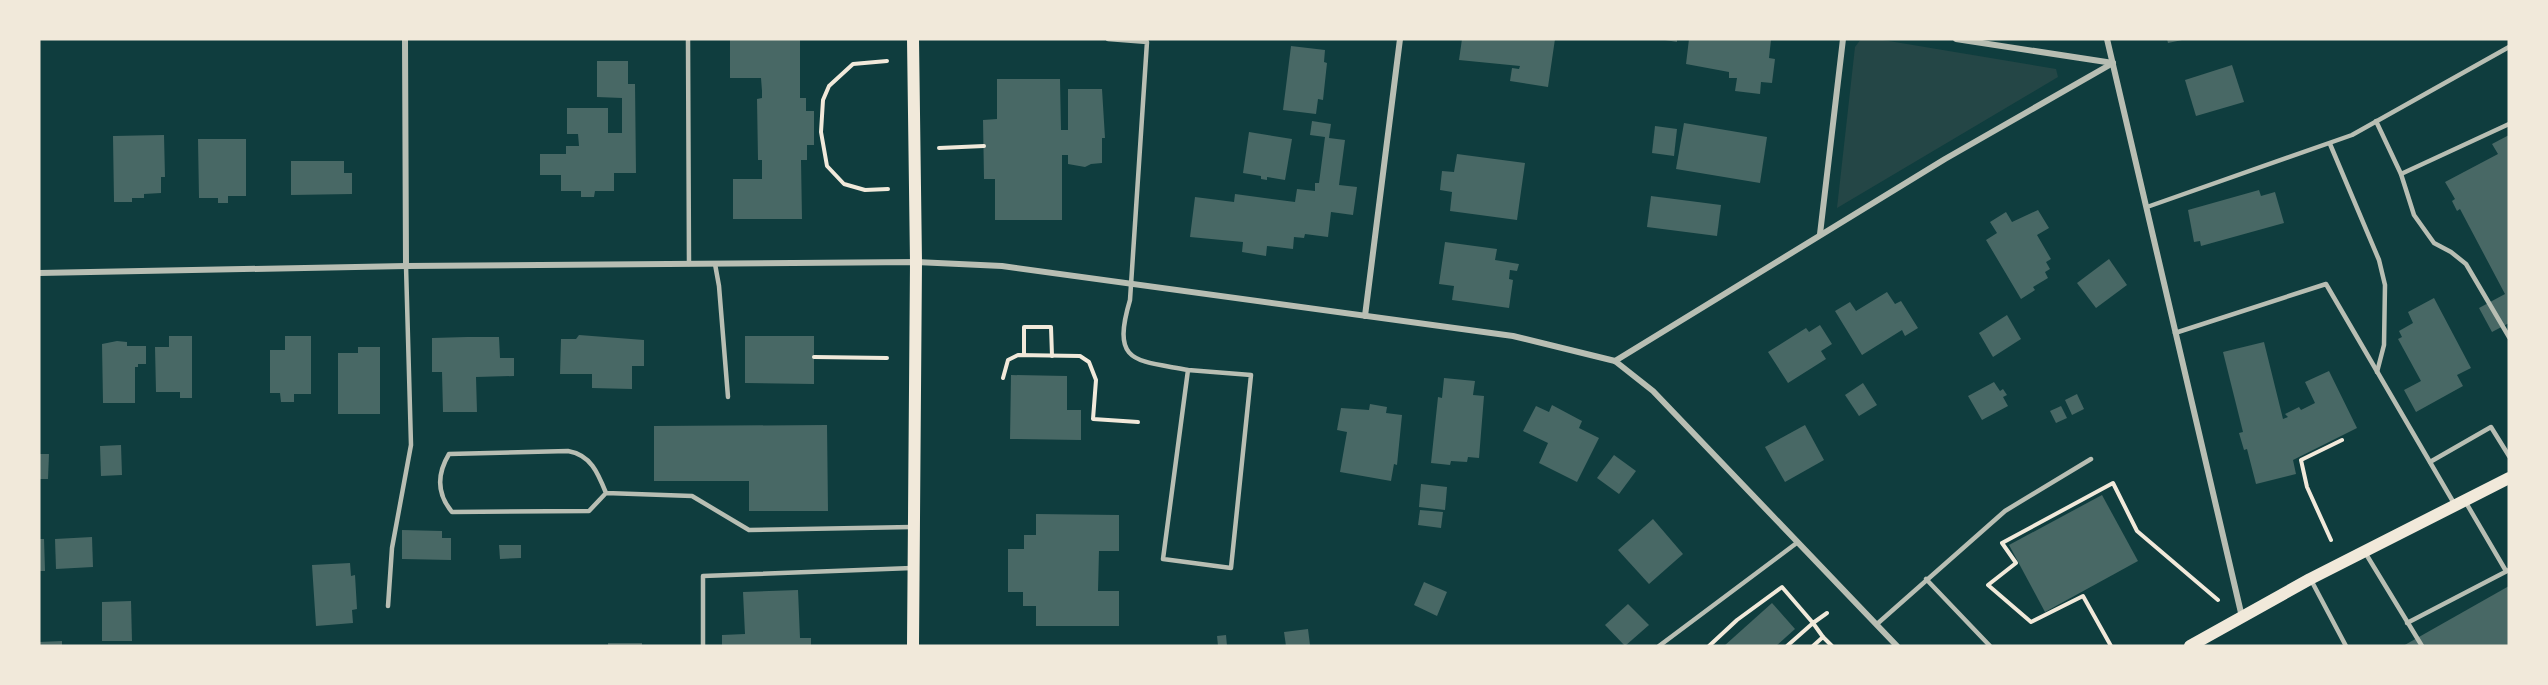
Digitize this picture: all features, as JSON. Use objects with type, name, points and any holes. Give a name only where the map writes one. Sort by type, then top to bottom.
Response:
[{"type":"main road","points":[[913,39],[916,262],[912,527],[913,646]]},
{"type":"main road","points":[[2198,644],[2310,579],[2366,554],[2509,478]]},
{"type":"street","points":[[405,39],[406,266]]},
{"type":"street","points":[[1365,316],[1400,39]]},
{"type":"street","points":[[1820,234],[1844,39]]},
{"type":"street","points":[[1956,39],[2113,63]]},
{"type":"street","points":[[2107,39],[2242,619]]},
{"type":"street","points":[[1615,361],[1820,234],[2113,63]]},
{"type":"street","points":[[39,273],[406,266],[916,262],[1002,266],[1513,336],[1615,361],[1653,392],[1897,646]]},
{"type":"lane","points":[[688,39],[689,264]]},
{"type":"lane","points":[[1108,39],[1147,42],[1129,284],[1130,300],[1124,321],[1125,349],[1132,358],[1188,370],[1251,375],[1231,568],[1163,559],[1188,370]]},
{"type":"lane","points":[[2147,207],[2330,144],[2376,121],[2509,46]]},
{"type":"lane","points":[[2376,121],[2401,174],[2414,216],[2434,243],[2451,252],[2466,264],[2509,337]]},
{"type":"lane","points":[[2401,174],[2509,124]]},
{"type":"lane","points":[[2330,144],[2379,260],[2385,285],[2384,345],[2377,372]]},
{"type":"lane","points":[[715,264],[719,286],[728,398]]},
{"type":"lane","points":[[388,606],[392,548],[407,479],[411,438],[406,266]]},
{"type":"lane","points":[[2175,333],[2325,284],[2430,462],[2508,570],[2407,623]]},
{"type":"lane","points":[[2430,462],[2491,427],[2509,456]]},
{"type":"lane","points":[[606,493],[596,470],[581,453],[568,451],[448,454],[439,476],[441,491],[452,512],[589,511],[606,493],[692,496],[749,530],[912,527]]},
{"type":"lane","points":[[1877,624],[2005,511],[2091,459]]},
{"type":"lane","points":[[1659,646],[1798,542]]},
{"type":"lane","points":[[2366,554],[2422,646]]},
{"type":"lane","points":[[703,646],[703,576],[912,568]]},
{"type":"lane","points":[[1926,579],[1990,646]]},
{"type":"lane","points":[[2310,579],[2346,646]]},
{"type":"path","points":[[887,61],[853,64],[830,86],[823,100],[821,132],[827,166],[844,184],[866,190],[888,189]]},
{"type":"path","points":[[939,148],[984,146]]},
{"type":"path","points":[[1024,355],[1024,327],[1051,327],[1052,356]]},
{"type":"path","points":[[1003,378],[1008,360],[1024,355],[1080,356],[1089,362],[1096,380],[1093,419],[1138,422]]},
{"type":"path","points":[[814,357],[887,358]]},
{"type":"path","points":[[2331,540],[2307,488],[2301,460],[2342,440]]},
{"type":"path","points":[[2111,646],[2083,596],[2031,622],[1988,585],[2016,563],[2002,543],[2113,483],[2137,531],[2218,600]]},
{"type":"path","points":[[1709,646],[1737,620],[1782,587],[1832,646]]},
{"type":"path","points":[[1787,646],[1827,613]]},
{"type":"path","points":[[1813,646],[1823,637]]},
{"type":"shaded area","points":[[1861,39],[1877,39],[2056,69],[2058,77],[1837,208],[1855,47]]},
{"type":"building","points":[[730,39],[800,39],[800,98],[806,98],[806,111],[814,111],[814,145],[807,145],[807,160],[801,160],[802,219],[733,219],[733,179],[762,179],[762,160],[758,160],[757,99],[762,98],[762,91],[761,78],[730,78]]},
{"type":"building","points":[[1462,39],[1555,39],[1548,87],[1510,81],[1512,68],[1519,69],[1520,66],[1459,60]]},
{"type":"building","points":[[1659,39],[1677,39],[1677,42]]},
{"type":"building","points":[[1689,39],[1771,40],[1769,58],[1775,59],[1772,83],[1761,82],[1760,94],[1735,91],[1737,78],[1729,78],[1729,72],[1686,64]]},
{"type":"building","points":[[2167,39],[2182,39],[2182,40],[2168,43]]},
{"type":"building","points":[[1291,46],[1325,50],[1324,62],[1327,63],[1323,100],[1318,99],[1316,114],[1283,110]]},
{"type":"building","points":[[597,61],[628,61],[628,84],[635,84],[636,173],[614,173],[614,191],[595,191],[594,197],[581,197],[581,191],[561,191],[561,175],[540,175],[540,154],[566,154],[566,146],[579,146],[578,134],[567,134],[567,108],[608,108],[608,133],[622,133],[622,98],[597,97]]},
{"type":"building","points":[[2232,65],[2244,102],[2196,116],[2185,80]]},
{"type":"building","points":[[997,79],[1060,79],[1061,130],[1068,130],[1068,89],[1102,89],[1105,138],[1102,138],[1102,163],[1085,167],[1068,164],[1068,155],[1062,155],[1062,220],[995,220],[995,179],[984,179],[983,120],[997,119]]},
{"type":"building","points":[[1312,121],[1331,124],[1329,138],[1345,140],[1339,185],[1357,187],[1353,215],[1331,212],[1328,237],[1305,234],[1304,238],[1294,237],[1293,249],[1267,246],[1266,256],[1242,252],[1243,242],[1190,237],[1195,197],[1234,202],[1235,194],[1295,202],[1297,189],[1315,191],[1315,183],[1319,183],[1325,137],[1310,135]]},
{"type":"building","points":[[1684,123],[1767,137],[1760,183],[1676,169]]},
{"type":"building","points":[[1655,126],[1677,129],[1674,156],[1652,153]]},
{"type":"building","points":[[1249,132],[1292,139],[1285,180],[1267,177],[1267,180],[1261,179],[1261,176],[1243,173]]},
{"type":"building","points":[[164,135],[165,177],[161,177],[161,193],[144,194],[144,198],[132,198],[132,202],[114,202],[113,136]]},
{"type":"building","points":[[2509,135],[2509,323],[2492,332],[2479,308],[2505,294],[2460,209],[2457,211],[2452,201],[2455,199],[2445,182],[2498,154],[2492,144]]},
{"type":"building","points":[[198,139],[246,139],[246,196],[228,196],[228,203],[218,203],[218,198],[199,198]]},
{"type":"building","points":[[1457,154],[1525,163],[1517,220],[1450,211],[1452,192],[1440,190],[1442,171],[1454,172]]},
{"type":"building","points":[[291,161],[344,161],[344,173],[352,173],[352,194],[291,195]]},
{"type":"building","points":[[2259,190],[2261,196],[2275,192],[2284,223],[2201,246],[2200,241],[2194,242],[2188,210]]},
{"type":"building","points":[[1651,196],[1721,205],[1717,236],[1647,227]]},
{"type":"building","points":[[2038,210],[2049,228],[2037,235],[2051,259],[2046,262],[2050,269],[2045,272],[2048,278],[2033,287],[2035,290],[2021,299],[1986,240],[1997,233],[1990,222],[2006,212],[2012,222]]},
{"type":"building","points":[[1445,242],[1497,249],[1495,260],[1519,264],[1517,271],[1510,270],[1509,279],[1513,280],[1509,308],[1452,300],[1454,286],[1439,284]]},
{"type":"building","points":[[2109,259],[2127,285],[2096,308],[2077,283]]},
{"type":"building","points":[[1887,292],[1895,304],[1901,301],[1918,328],[1905,336],[1902,330],[1862,355],[1835,311],[1850,302],[1856,311]]},
{"type":"building","points":[[2434,298],[2471,368],[2457,375],[2463,386],[2416,412],[2404,390],[2421,381],[2398,339],[2402,337],[2399,331],[2413,323],[2408,312]]},
{"type":"building","points":[[2007,315],[2021,339],[1993,357],[1979,333]]},
{"type":"building","points":[[1820,325],[1832,344],[1821,351],[1826,359],[1788,383],[1768,352],[1806,328],[1809,332]]},
{"type":"building","points":[[579,335],[644,340],[644,366],[632,366],[632,389],[592,388],[592,374],[560,374],[561,339],[576,339]]},
{"type":"building","points":[[169,336],[192,336],[192,398],[180,398],[180,392],[156,392],[155,347],[169,347]]},
{"type":"building","points":[[285,336],[311,336],[311,394],[294,394],[294,402],[281,402],[280,393],[270,393],[270,350],[285,350]]},
{"type":"building","points":[[745,336],[814,336],[814,384],[745,383]]},
{"type":"building","points":[[499,337],[500,358],[514,358],[514,376],[476,377],[477,412],[443,412],[442,372],[432,372],[432,338]]},
{"type":"building","points":[[127,342],[127,346],[146,346],[146,364],[138,364],[138,367],[135,367],[135,403],[103,403],[102,344]]},
{"type":"building","points":[[2264,342],[2283,419],[2288,417],[2285,414],[2299,407],[2301,410],[2315,403],[2305,382],[2329,371],[2357,428],[2293,460],[2296,474],[2256,484],[2247,449],[2244,450],[2239,433],[2243,432],[2223,352]]},
{"type":"building","points":[[358,347],[380,347],[380,414],[338,414],[338,353],[358,353]]},
{"type":"building","points":[[1011,375],[1067,376],[1067,410],[1081,410],[1081,440],[1010,439]]},
{"type":"building","points":[[1444,378],[1475,381],[1473,395],[1484,396],[1479,458],[1468,457],[1467,462],[1451,461],[1450,465],[1431,463],[1438,397],[1442,398]]},
{"type":"building","points":[[1994,382],[2000,391],[2003,389],[2007,395],[2003,397],[2008,406],[1982,420],[1968,396]]},
{"type":"building","points":[[1863,383],[1877,405],[1859,416],[1845,395]]},
{"type":"building","points":[[2077,394],[2084,409],[2072,415],[2065,400]]},
{"type":"building","points":[[1370,404],[1387,407],[1386,413],[1402,415],[1397,465],[1394,464],[1391,481],[1340,472],[1347,432],[1337,430],[1341,408],[1369,410]]},
{"type":"building","points":[[1552,405],[1582,421],[1579,428],[1599,438],[1577,482],[1539,463],[1548,443],[1523,431],[1536,406],[1549,412]]},
{"type":"building","points":[[2061,406],[2067,418],[2056,423],[2050,411]]},
{"type":"building","points":[[827,425],[828,511],[749,511],[749,481],[654,481],[654,426]]},
{"type":"building","points":[[1805,425],[1824,460],[1785,482],[1765,447]]},
{"type":"building","points":[[121,445],[122,475],[101,476],[100,446]]},
{"type":"building","points":[[39,454],[49,454],[48,479],[39,479]]},
{"type":"building","points":[[1614,455],[1636,471],[1619,494],[1597,478]]},
{"type":"building","points":[[1421,484],[1447,487],[1445,510],[1419,507]]},
{"type":"building","points":[[2102,495],[2138,561],[2045,612],[2009,545]]},
{"type":"building","points":[[1420,510],[1443,512],[1441,528],[1418,525]]},
{"type":"building","points":[[1036,514],[1119,515],[1119,551],[1099,551],[1098,591],[1119,591],[1119,626],[1036,626],[1036,606],[1023,606],[1023,592],[1008,592],[1008,549],[1024,549],[1024,535],[1036,535]]},
{"type":"building","points":[[1653,519],[1683,554],[1649,584],[1618,550]]},
{"type":"building","points":[[402,530],[442,531],[442,538],[451,538],[451,560],[402,559]]},
{"type":"building","points":[[92,537],[93,567],[56,569],[55,539]]},
{"type":"building","points":[[39,539],[44,539],[45,571],[39,571]]},
{"type":"building","points":[[499,545],[521,545],[521,558],[500,559]]},
{"type":"building","points":[[350,563],[351,576],[355,575],[357,609],[352,610],[353,623],[316,626],[312,565]]},
{"type":"building","points":[[1424,582],[1447,592],[1437,616],[1414,605]]},
{"type":"building","points":[[2509,586],[2509,646],[2403,646]]},
{"type":"building","points":[[798,590],[800,638],[811,638],[811,646],[722,646],[722,635],[745,634],[743,592]]},
{"type":"building","points":[[131,601],[132,641],[102,641],[102,602]]},
{"type":"building","points":[[1772,603],[1795,629],[1776,646],[1724,646]]},
{"type":"building","points":[[1628,604],[1649,625],[1625,646],[1605,625]]},
{"type":"building","points":[[1308,629],[1310,645],[1286,646],[1284,632]]},
{"type":"building","points":[[1226,635],[1227,646],[1218,646],[1217,636]]},
{"type":"building","points":[[62,641],[62,646],[39,646],[39,642]]},
{"type":"building","points":[[608,643],[642,643],[642,646],[608,646]]}]
